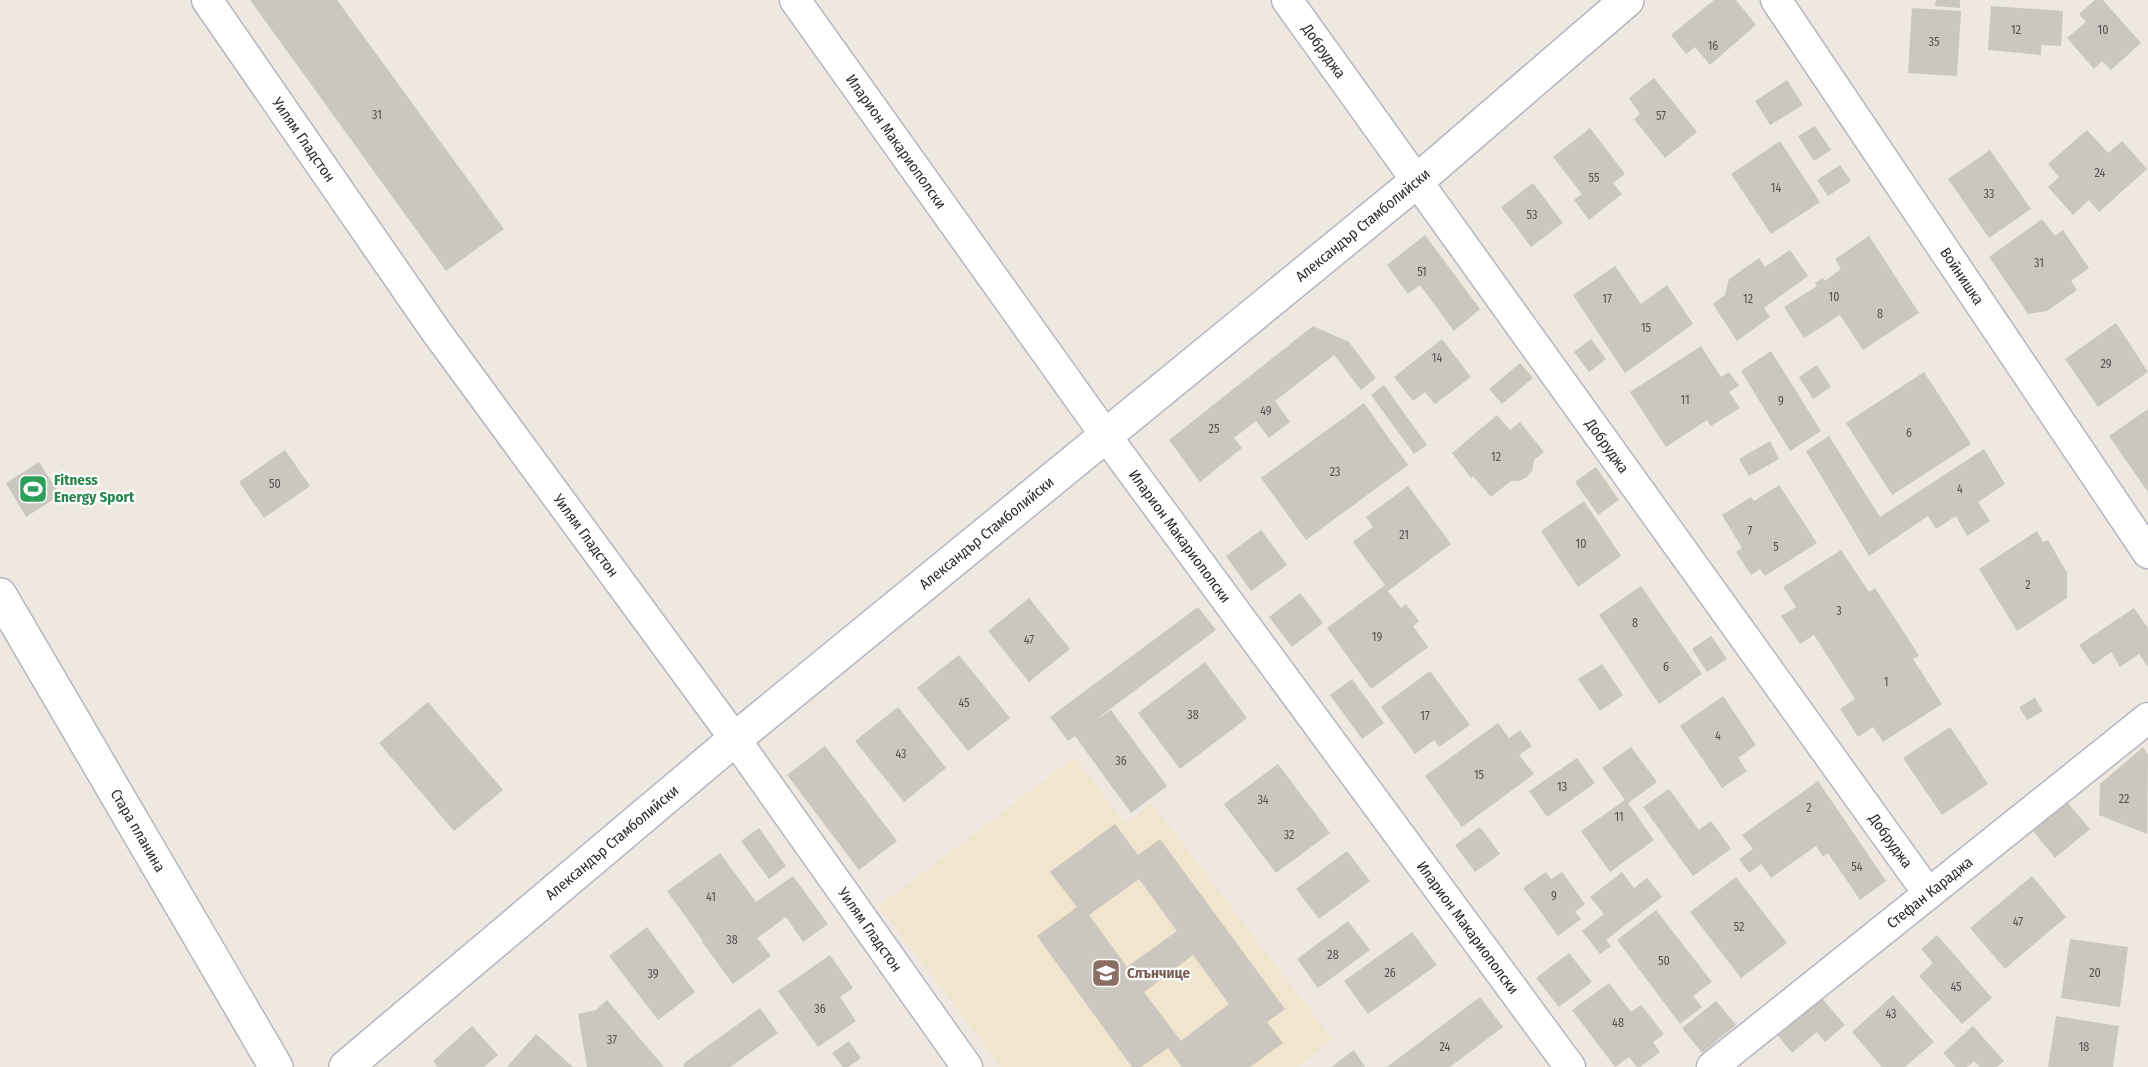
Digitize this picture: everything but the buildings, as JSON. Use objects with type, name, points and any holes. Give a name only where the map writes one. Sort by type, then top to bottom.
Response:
[{"type":"main road","name":"Александър Стамболийски","points":[[346,1067],[735,739],[1417,181],[1627,0]]},
{"type":"main road","name":"Стара планина","points":[[0,595],[276,1067]]},
{"type":"street","name":"Уилям Гладстон","points":[[207,0],[435,330],[735,739],[967,1067]]},
{"type":"street","name":"Иларион Макариополски","points":[[795,0],[1106,436],[1570,1067]]},
{"type":"street","name":"Добруджа","points":[[1287,0],[1928,893]]},
{"type":"street","name":"Войнишка","points":[[1776,0],[2148,553]]},
{"type":"street","name":"Стефан Караджа","points":[[1712,1067],[2148,718]]},
{"type":"shaded area","name":"Слънчице","points":[[1075,757],[1125,823],[1152,803],[1333,1040],[1297,1067],[1001,1067],[879,906]]},
{"type":"place","name":"Fitness Energy Sport","points":[[33,489]]},
{"type":"place","name":"Слънчице","points":[[1106,973]]}]
